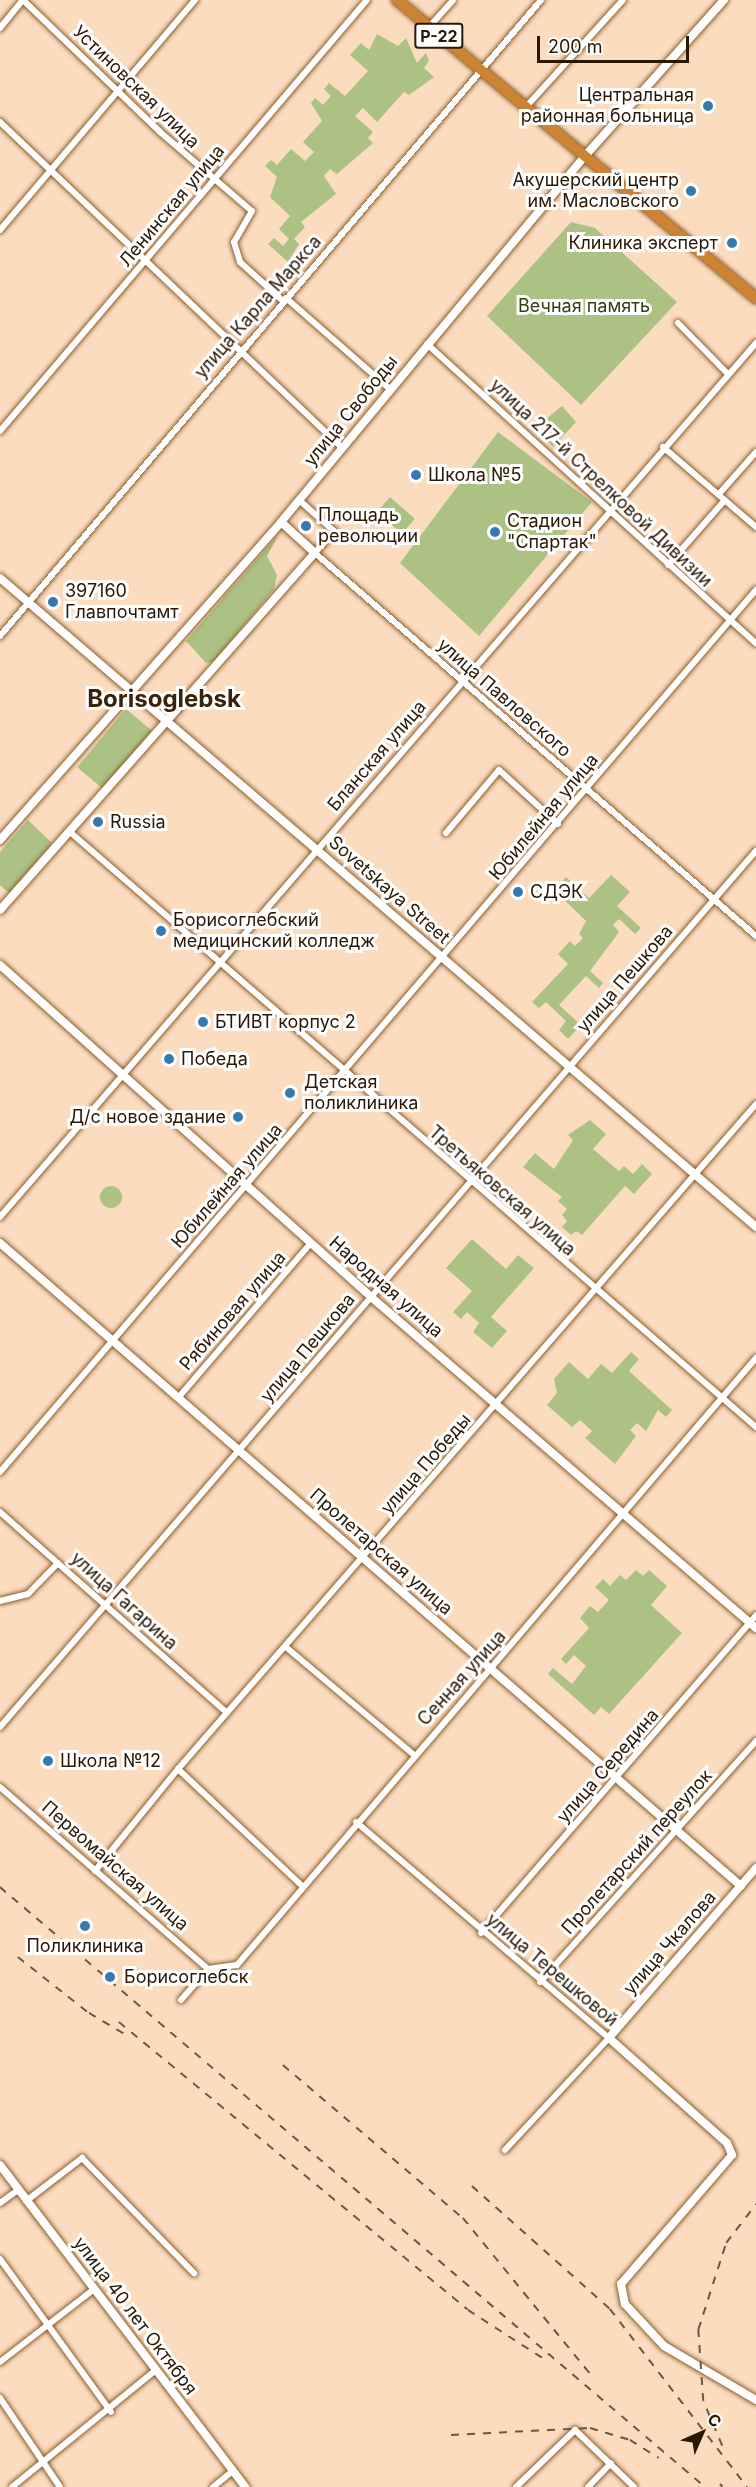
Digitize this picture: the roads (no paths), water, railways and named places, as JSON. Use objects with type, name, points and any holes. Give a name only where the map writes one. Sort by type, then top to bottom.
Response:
[{"type":"highway","name":"Р-22","points":[[397,0],[756,298]]},
{"type":"street","points":[[0,28],[23,0]]},
{"type":"street","name":"Устиновская улица","points":[[23,0],[211,179],[252,211],[234,242],[240,262],[390,389]]},
{"type":"street","points":[[0,230],[195,0]]},
{"type":"street","name":"Ленинская улица","points":[[0,431],[146,262],[211,179],[367,0]]},
{"type":"street","points":[[429,27],[453,0]]},
{"type":"street","name":"улица Карла Маркса","points":[[0,636],[238,352],[541,0]]},
{"type":"street","points":[[525,108],[623,0]]},
{"type":"street","name":"улица Свободы","points":[[0,840],[281,522],[585,156],[723,0]]},
{"type":"street","points":[[0,122],[49,172],[342,448]]},
{"type":"street","points":[[678,323],[728,374]]},
{"type":"street","name":"Бланская улица","points":[[0,1217],[124,1077],[608,510],[756,343]]},
{"type":"street","name":"улица 217-й Стрелковой Дивизии","points":[[427,344],[756,643]]},
{"type":"street","points":[[663,447],[756,527]]},
{"type":"street","points":[[719,494],[756,452]]},
{"type":"street","points":[[0,910],[334,531],[299,500]]},
{"type":"street","points":[[668,565],[725,500]]},
{"type":"street","points":[[281,522],[315,553]]},
{"type":"street","name":"улица Павловского","points":[[315,553],[756,936]]},
{"type":"street","name":"Sovetskaya Street","points":[[0,578],[756,1227]]},
{"type":"street","name":"Юбилейная улица","points":[[0,1472],[112,1340],[345,1074],[756,590]]},
{"type":"street","points":[[446,833],[499,770],[558,824]]},
{"type":"street","name":"Третьяковская улица","points":[[70,832],[593,1291],[756,1427]]},
{"type":"street","name":"улица Пешкова","points":[[0,1727],[239,1452],[568,1066],[756,851]]},
{"type":"street","name":"Народная улица","points":[[0,965],[371,1297],[623,1515],[754,1622]]},
{"type":"street","name":"улица Победы","points":[[95,1871],[178,1769],[287,1648],[756,1104]]},
{"type":"street","name":"Пролетарская улица","points":[[0,1243],[618,1779],[676,1832],[741,1886]]},
{"type":"street","name":"Рябиновая улица","points":[[178,1398],[311,1243]]},
{"type":"street","name":"Сенная улица","points":[[208,1969],[237,1965],[413,1754],[492,1670],[756,1358]]},
{"type":"street","name":"улица Гагарина","points":[[0,1512],[227,1713]]},
{"type":"street","points":[[0,1601],[28,1594],[58,1563]]},
{"type":"street","name":"улица Середина","points":[[481,1933],[754,1622]]},
{"type":"street","points":[[287,1648],[413,1754]]},
{"type":"street","name":"Пролетарский переулок","points":[[540,1982],[756,1741]]},
{"type":"street","points":[[178,1769],[302,1885]]},
{"type":"street","name":"Первомайская улица","points":[[0,1786],[208,1969]]},
{"type":"street","name":"улица Терешковой","points":[[356,1822],[481,1933],[609,2038],[727,2143],[732,2155],[726,2165],[621,2284],[625,2304],[637,2322],[664,2346],[756,2400]]},
{"type":"street","name":"улица Чкалова","points":[[609,2038],[756,1868]]},
{"type":"street","points":[[181,2000],[208,1969]]},
{"type":"street","points":[[505,2150],[609,2038]]},
{"type":"street","points":[[26,2201],[82,2158],[194,2273]]},
{"type":"street","name":"улица 40 лет Октября","points":[[0,2166],[244,2487]]},
{"type":"street","points":[[0,2204],[18,2190]]},
{"type":"street","points":[[0,2259],[111,2412]]},
{"type":"street","points":[[0,2362],[94,2289]]},
{"type":"street","points":[[12,2487],[43,2457],[111,2412],[156,2370]]},
{"type":"street","points":[[0,2398],[43,2457],[60,2487]]},
{"type":"street","points":[[516,2487],[574,2430],[634,2487]]},
{"type":"street","points":[[588,2487],[611,2463]]},
{"type":"street","points":[[213,2487],[233,2471]]},
{"type":"railway","points":[[0,1887],[705,2487]]},
{"type":"railway","points":[[18,1957],[89,2013],[128,2036]]},
{"type":"railway","points":[[119,2022],[468,2310],[544,2359]]},
{"type":"railway","points":[[283,2065],[463,2218],[591,2375]]},
{"type":"railway","points":[[472,2186],[610,2309],[747,2487]]},
{"type":"railway","points":[[722,2446],[703,2401],[698,2330],[726,2243],[756,2204]]},
{"type":"railway","points":[[451,2435],[590,2428],[630,2440],[659,2458]]},
{"type":"railway","points":[[720,2484],[723,2487]]},
{"type":"place","name":"Центральная районная больница","points":[[708,106]]},
{"type":"place","name":"Акушерский центр им. Масловского","points":[[691,191]]},
{"type":"place","name":"Клиника эксперт","points":[[732,243]]},
{"type":"place","name":"Школа №5","points":[[416,475]]},
{"type":"place","name":"Площадь революции","points":[[306,526]]},
{"type":"place","name":"Стадион \"Спартак\"","points":[[495,532]]},
{"type":"place","name":"397160 Главпочтамт","points":[[53,602]]},
{"type":"place","name":"Russia","points":[[98,822]]},
{"type":"place","name":"СДЭК","points":[[518,892]]},
{"type":"place","name":"Борисоглебский медицинский колледж","points":[[161,931]]},
{"type":"place","name":"БТИВТ корпус 2","points":[[203,1022]]},
{"type":"place","name":"Победа","points":[[169,1059]]},
{"type":"place","name":"Детская поликлиника","points":[[290,1093]]},
{"type":"place","name":"Д/с новое здание","points":[[238,1117]]},
{"type":"place","name":"Школа №12","points":[[48,1761]]},
{"type":"place","name":"Поликлиника","points":[[85,1926]]},
{"type":"place","name":"Борисоглебск","points":[[110,1977]]},
{"type":"district","name":"Borisoglebsk","points":[[164,699]]},
{"type":"park label","name":"Вечная память","points":[[584,306]]}]
